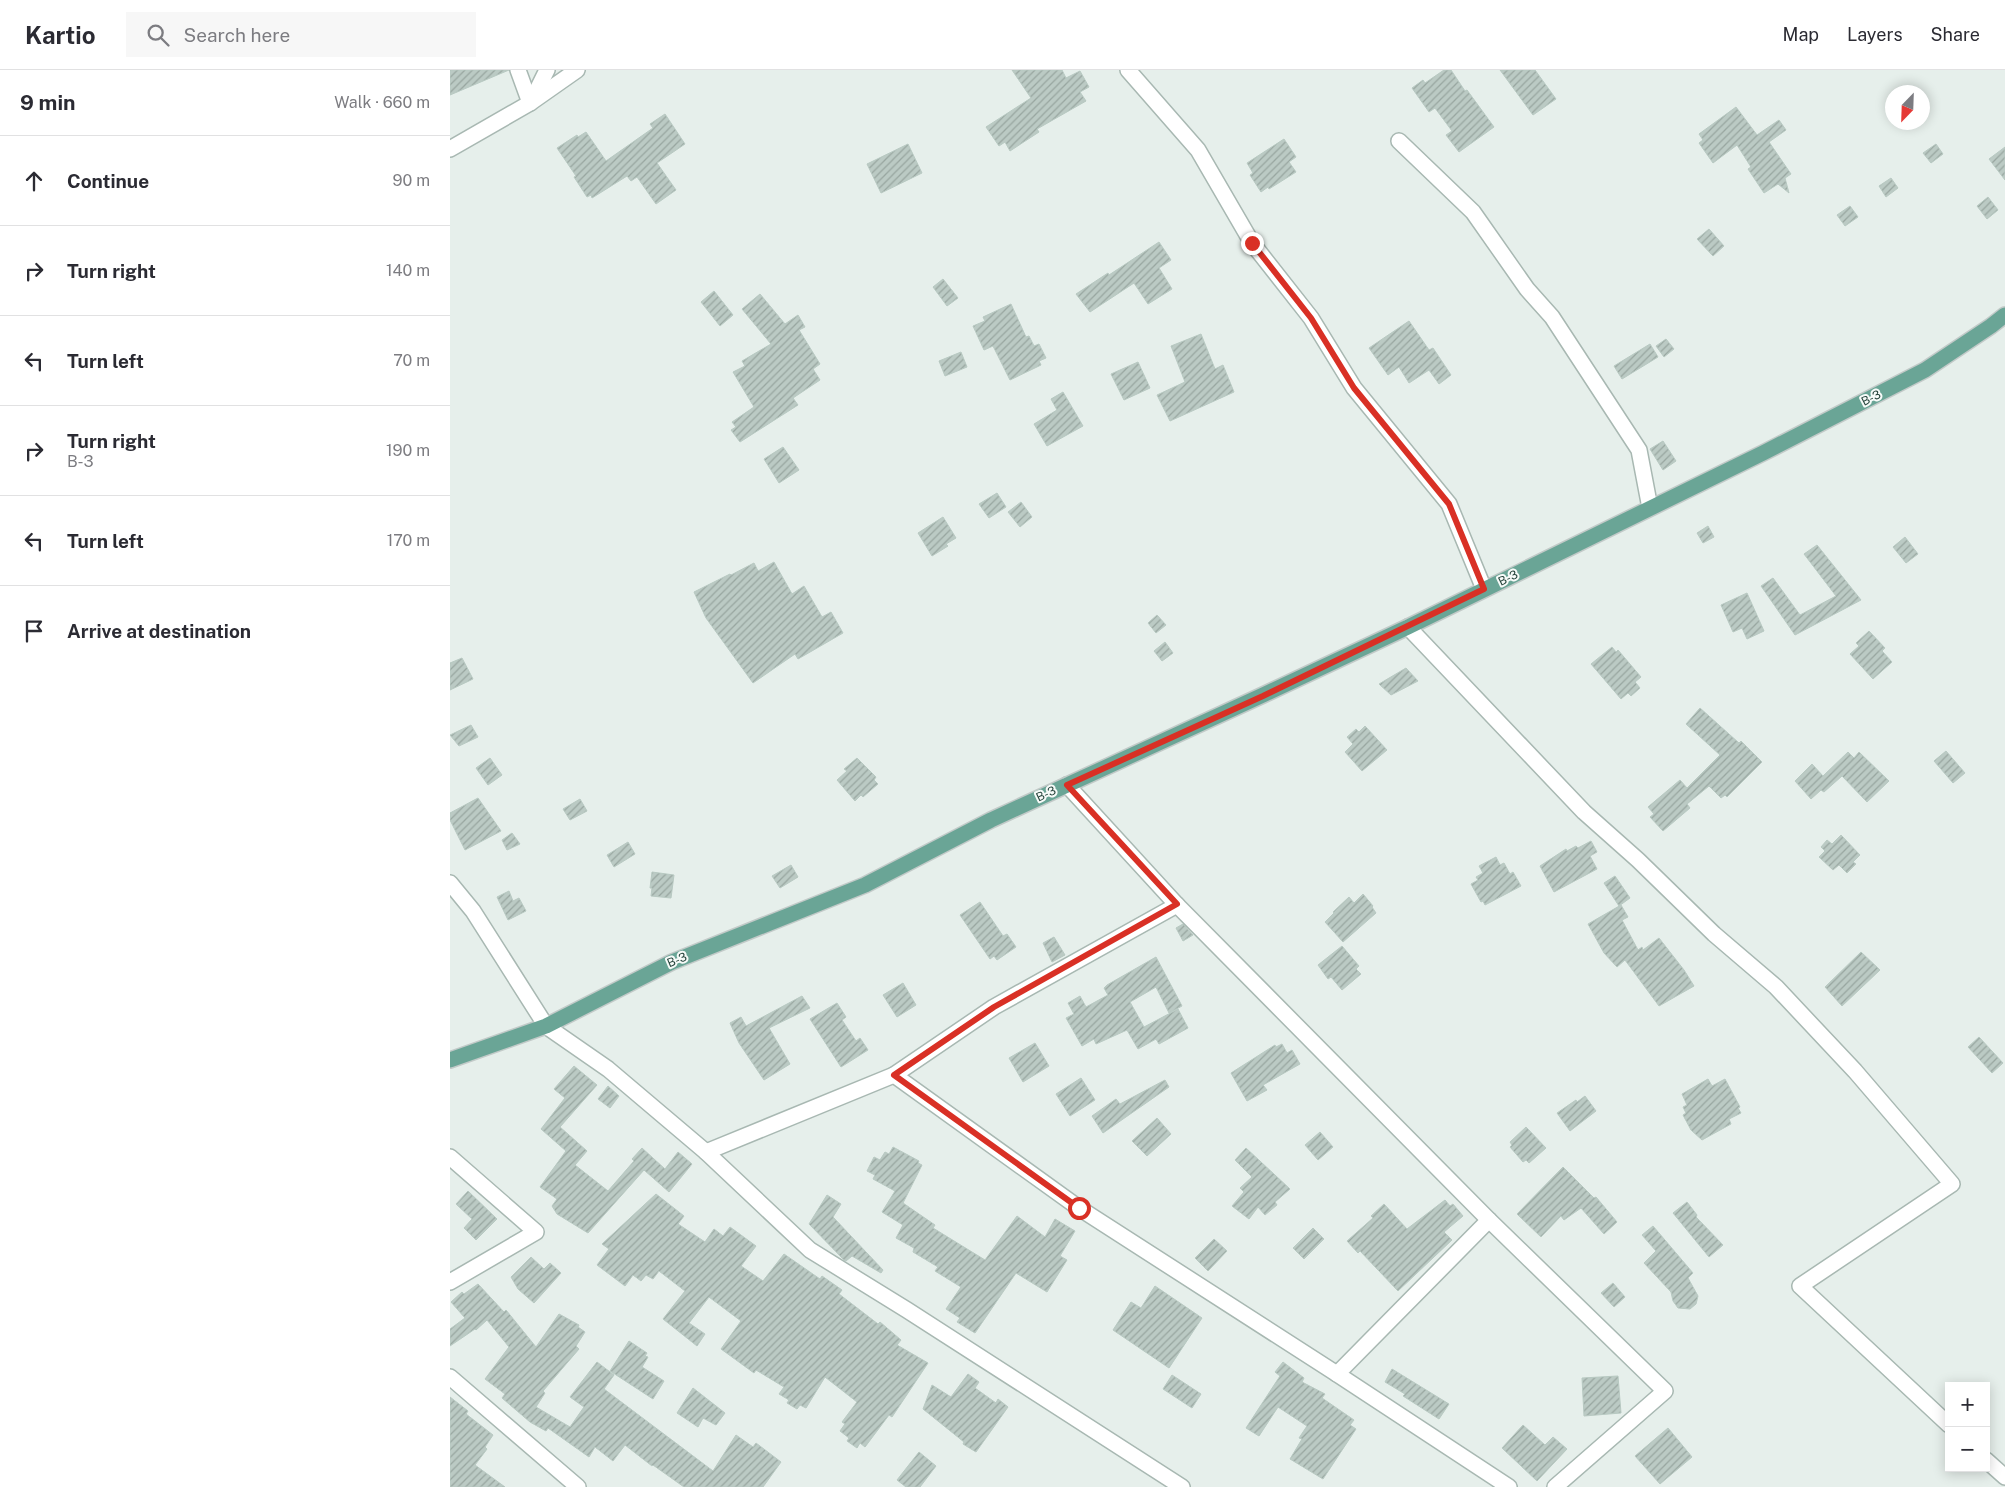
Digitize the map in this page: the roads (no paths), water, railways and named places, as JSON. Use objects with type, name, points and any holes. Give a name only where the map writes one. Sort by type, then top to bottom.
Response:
[{"type":"main road","name":"B-3","points":[[450,1060],[546,1026],[672,962],[865,885],[991,820],[1408,627],[1925,370],[2005,315]]},
{"type":"street","points":[[518,70],[530,104]]},
{"type":"street","points":[[530,104],[547,70]]},
{"type":"street","points":[[450,149],[530,104],[577,70]]},
{"type":"street","points":[[1128,70],[1198,150],[1252,243],[1311,318],[1354,388],[1449,504],[1484,589]]},
{"type":"street","points":[[1399,140],[1473,212],[1527,288],[1557,325],[1639,450],[1650,508]]},
{"type":"street","points":[[1408,627],[1584,812],[1638,860],[1714,934],[1776,987],[1855,1071],[1952,1184],[1800,1286],[1945,1421]]},
{"type":"street","points":[[1067,785],[1177,904],[1489,1220],[1665,1391],[1555,1487]]},
{"type":"street","points":[[450,883],[473,911],[546,1026],[608,1069],[706,1152],[810,1250],[908,1310],[1182,1487]]},
{"type":"street","points":[[706,1152],[894,1075],[994,1007],[1177,904]]},
{"type":"street","points":[[894,1075],[1079,1208],[1509,1487]]},
{"type":"street","points":[[450,1157],[536,1232],[450,1282]]},
{"type":"street","points":[[1337,1374],[1489,1220]]},
{"type":"street","points":[[450,1377],[578,1487]]},
{"type":"street","points":[[1990,1464],[2005,1477]]}]
